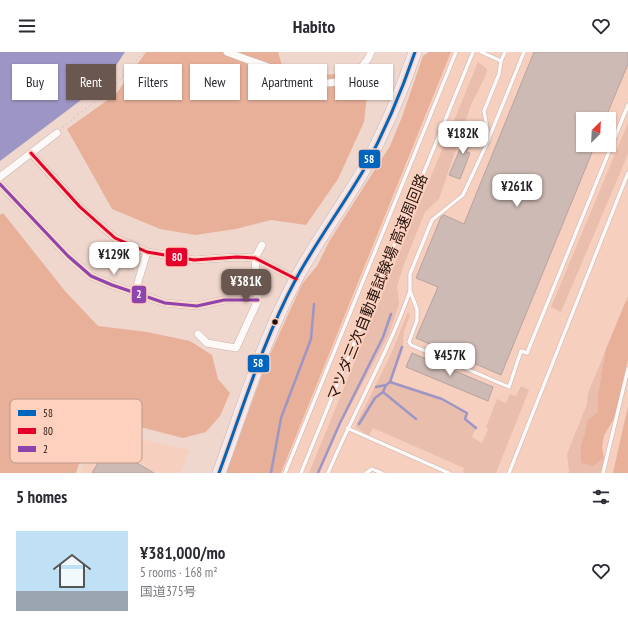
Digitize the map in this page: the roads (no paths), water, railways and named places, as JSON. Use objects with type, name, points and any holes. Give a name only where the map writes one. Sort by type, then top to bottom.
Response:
[{"type":"highway","points":[[218,473],[273,328],[296,279],[384,132],[400,96],[416,52]]},
{"type":"street","points":[[227,52],[300,77],[325,83],[342,80],[360,70],[368,60],[371,52]]},
{"type":"street","points":[[0,177],[57,133]]},
{"type":"street","points":[[31,153],[80,207],[115,238],[147,252],[194,260],[237,257],[255,258],[296,279]]},
{"type":"street","points":[[0,184],[68,256],[91,276],[112,285],[165,303],[197,306],[224,300],[258,300]]},
{"type":"street","points":[[198,334],[207,343],[236,348],[258,300],[255,258],[262,245]]},
{"type":"street","points":[[135,292],[147,252]]},
{"type":"lane","points":[[285,473],[456,52]]},
{"type":"lane","name":"マツダ三次自動車試験場 高速周回路","points":[[301,473],[473,52]]},
{"type":"lane","points":[[481,52],[501,60]]},
{"type":"lane","points":[[489,139],[484,111],[499,74],[501,60],[505,52]]},
{"type":"lane","points":[[330,473],[347,428],[391,341],[410,291],[410,274],[432,220],[463,195],[489,139],[524,52]]},
{"type":"lane","points":[[410,291],[417,309],[417,320],[409,342],[411,345],[509,387],[521,351],[527,353],[628,105]]},
{"type":"lane","points":[[509,473],[628,173]]},
{"type":"lane","points":[[604,473],[628,369]]},
{"type":"lane","points":[[347,428],[448,473]]},
{"type":"lane","points":[[366,473],[372,469],[382,473]]},
{"type":"waterway","points":[[271,473],[281,418],[311,339],[314,304]]},
{"type":"waterway","points":[[318,473],[340,423],[383,337],[391,314]]},
{"type":"waterway","points":[[390,382],[402,347]]},
{"type":"waterway","points":[[386,385],[390,382],[442,399],[467,413],[465,419],[476,428]]},
{"type":"waterway","points":[[376,387],[386,385],[383,392],[416,419]]},
{"type":"waterway","points":[[359,424],[375,398],[383,392]]}]
